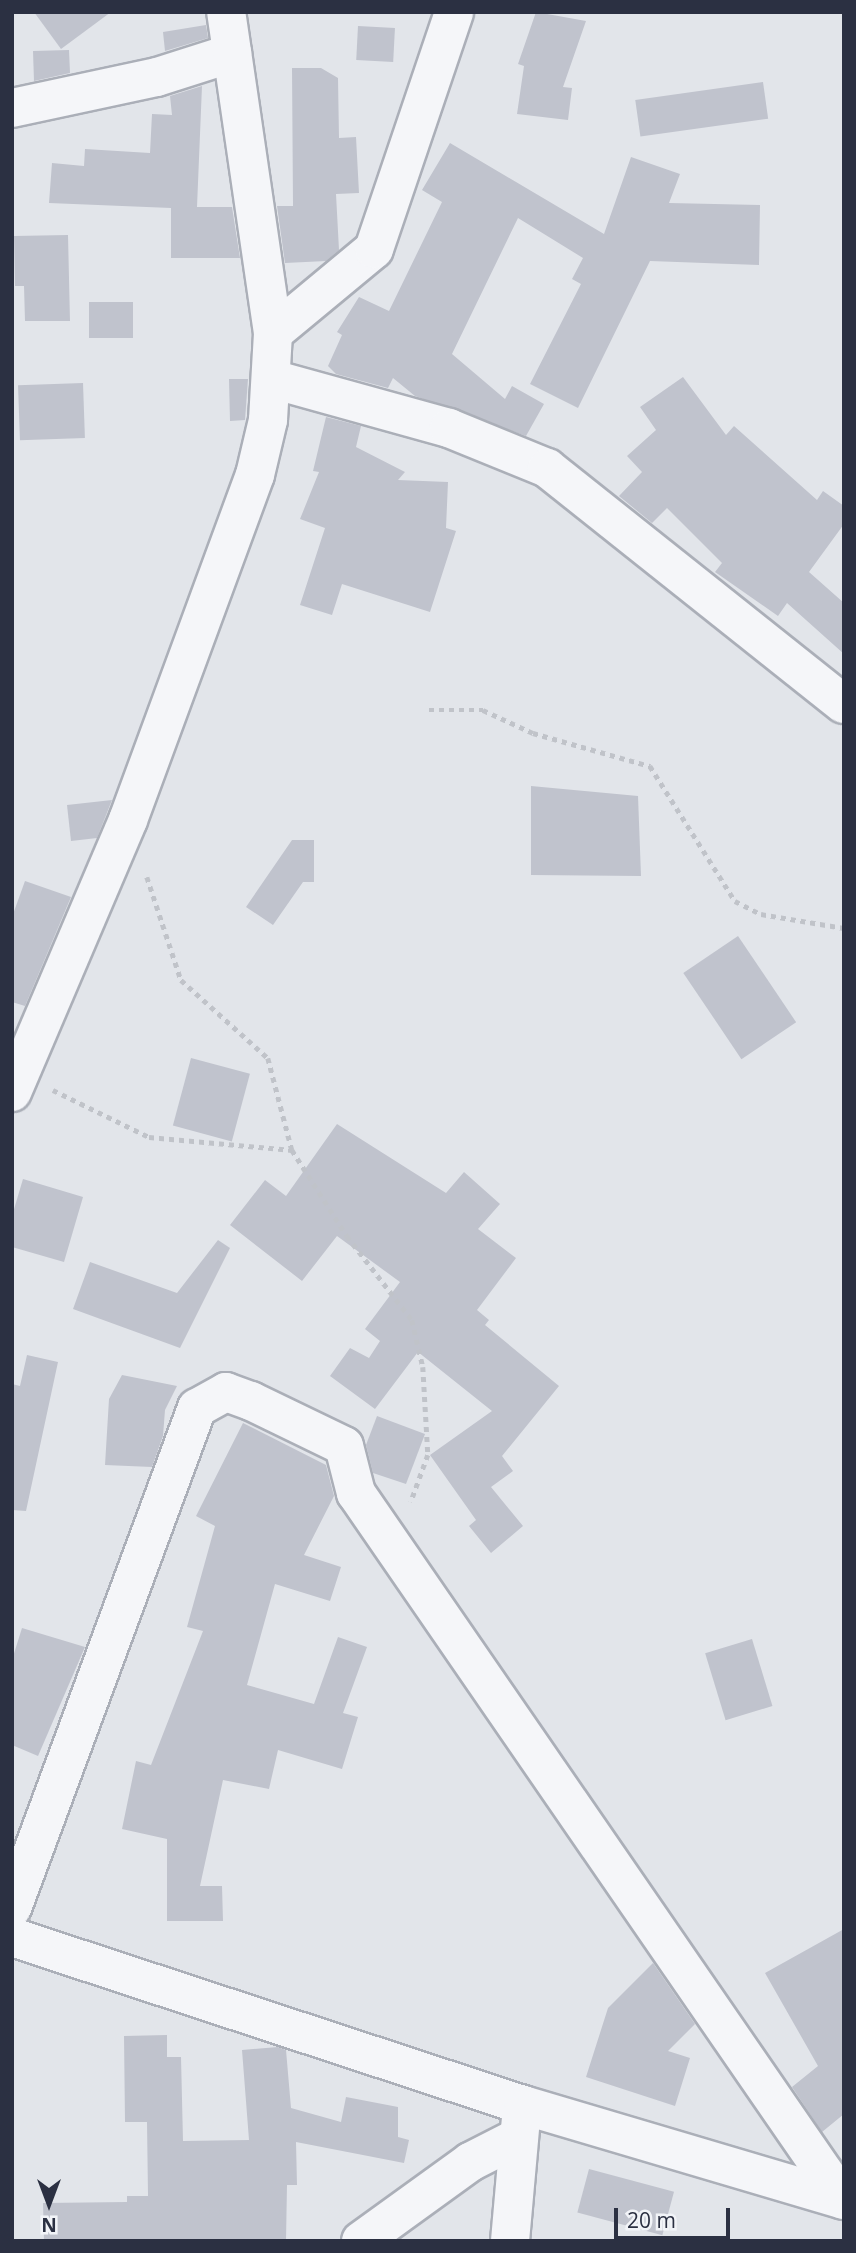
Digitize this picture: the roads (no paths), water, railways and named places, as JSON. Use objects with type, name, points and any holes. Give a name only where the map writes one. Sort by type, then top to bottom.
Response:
[{"type":"street","points":[[16,1083],[128,820],[255,475],[272,379],[273,333],[226,12]]},
{"type":"street","points":[[273,333],[374,249],[454,12]]},
{"type":"street","points":[[12,108],[157,77],[232,52]]},
{"type":"street","points":[[272,379],[449,428],[547,468],[844,704]]},
{"type":"street","points":[[12,1908],[197,1408],[226,1392],[344,1446],[356,1493],[396,1543],[843,2200]]},
{"type":"street","points":[[12,1937],[521,2121],[843,2200]]},
{"type":"street","points":[[361,2241],[470,2162],[521,2121]]},
{"type":"street","points":[[510,2241],[521,2121]]}]
